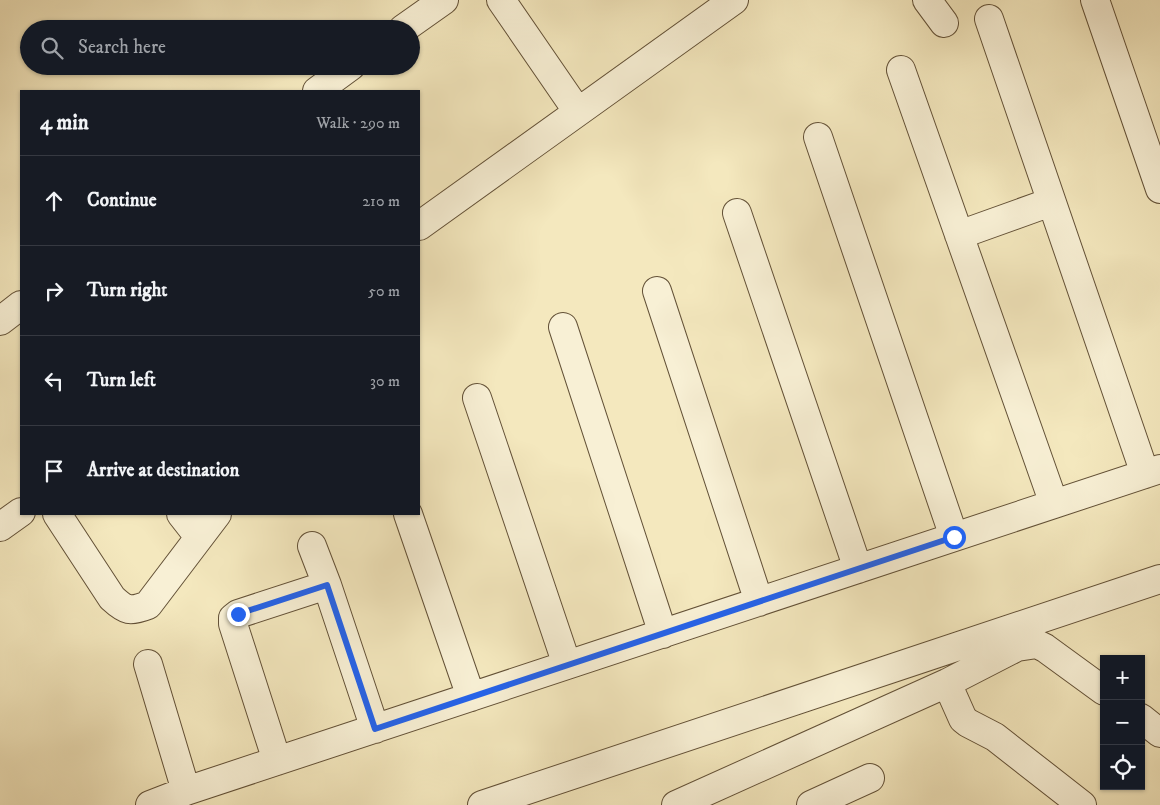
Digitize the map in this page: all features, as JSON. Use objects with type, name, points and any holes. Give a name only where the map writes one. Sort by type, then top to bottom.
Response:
[{"type":"street","points":[[416,20],[444,0]]},
{"type":"street","points":[[501,0],[578,112]]},
{"type":"street","points":[[420,225],[734,0]]},
{"type":"street","points":[[927,0],[944,23]]},
{"type":"street","points":[[1095,0],[1160,189]]},
{"type":"street","points":[[150,805],[186,791],[1152,472],[1051,202],[988,19]]},
{"type":"street","points":[[901,70],[1054,504]]},
{"type":"street","points":[[317,90],[338,75]]},
{"type":"street","points":[[818,137],[954,537]]},
{"type":"street","points":[[959,235],[1051,202]]},
{"type":"street","points":[[737,213],[858,569]]},
{"type":"street","points":[[656,291],[759,602]]},
{"type":"street","points":[[0,321],[20,306]]},
{"type":"street","points":[[563,327],[663,634]]},
{"type":"street","points":[[477,398],[567,665]]},
{"type":"street","points":[[0,527],[20,513]]},
{"type":"street","points":[[58,515],[112,598],[124,608],[136,610],[148,605],[216,515]]},
{"type":"street","points":[[182,515],[199,537]]},
{"type":"street","points":[[408,515],[471,697]]},
{"type":"street","points":[[312,546],[375,729]]},
{"type":"street","points":[[277,761],[234,624],[234,618],[238,614],[327,585]]},
{"type":"street","points":[[482,805],[1155,586]]},
{"type":"street","points":[[676,805],[947,683],[1017,646],[1037,644],[1045,648],[1100,688]]},
{"type":"street","points":[[148,664],[186,791]]},
{"type":"street","points":[[947,683],[963,718],[968,724],[994,737],[1082,805]]},
{"type":"street","points":[[1145,721],[1160,733]]},
{"type":"street","points":[[812,805],[870,778]]},
{"type":"route","points":[[238,614],[327,585],[375,729],[954,537]]}]
